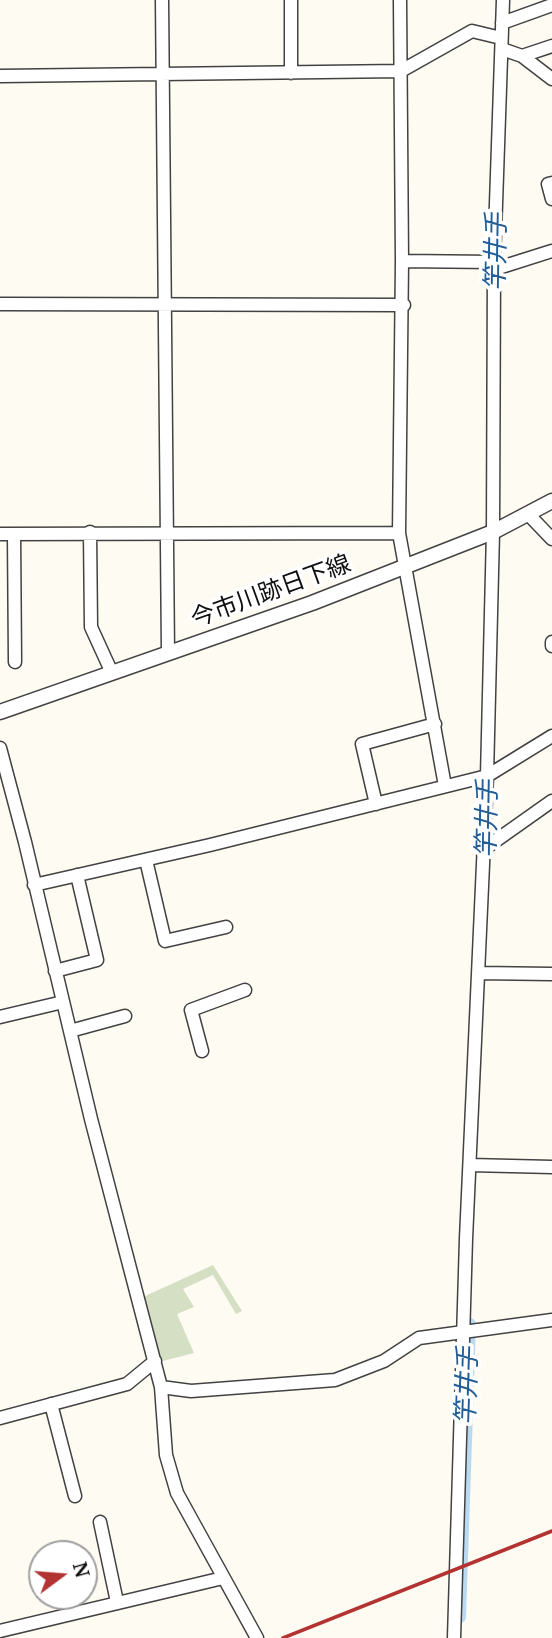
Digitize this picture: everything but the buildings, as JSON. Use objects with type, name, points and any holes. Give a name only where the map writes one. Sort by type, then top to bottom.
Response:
[{"type":"street","points":[[162,0],[167,653]]},
{"type":"street","points":[[290,0],[291,73]]},
{"type":"street","points":[[400,0],[404,304],[400,533],[445,786]]},
{"type":"street","points":[[454,1638],[470,1165],[487,776],[493,532],[494,265],[503,0]]},
{"type":"street","points":[[502,23],[552,5]]},
{"type":"street","points":[[0,76],[401,71],[472,31],[522,56],[552,79]]},
{"type":"street","points":[[522,56],[552,46]]},
{"type":"street","points":[[552,183],[548,184],[552,199]]},
{"type":"street","points":[[402,261],[494,265],[552,251]]},
{"type":"street","points":[[0,304],[404,304]]},
{"type":"street","name":"今市川跡日下線","points":[[0,712],[312,603],[493,532],[552,501]]},
{"type":"street","points":[[529,514],[552,539]]},
{"type":"street","points":[[90,532],[91,627],[112,673]]},
{"type":"street","points":[[0,534],[400,533]]},
{"type":"street","points":[[14,534],[15,662]]},
{"type":"street","points":[[376,804],[362,744],[435,724]]},
{"type":"street","points":[[34,885],[487,776],[552,736]]},
{"type":"street","points":[[0,748],[155,1361],[161,1387],[166,1455],[177,1493],[257,1638]]},
{"type":"street","points":[[484,849],[552,802]]},
{"type":"street","points":[[146,860],[165,941],[226,927]]},
{"type":"street","points":[[55,971],[97,960],[77,875]]},
{"type":"street","points":[[479,973],[552,974]]},
{"type":"street","points":[[202,1051],[191,1010],[246,990]]},
{"type":"street","points":[[0,1017],[63,1002]]},
{"type":"street","points":[[70,1031],[125,1016]]},
{"type":"street","points":[[470,1165],[552,1167]]},
{"type":"street","points":[[161,1387],[191,1391],[335,1380],[384,1361],[419,1338],[552,1320]]},
{"type":"street","points":[[0,1418],[127,1384],[155,1361]]},
{"type":"street","points":[[51,1404],[75,1496]]},
{"type":"street","points":[[100,1522],[117,1602]]},
{"type":"street","points":[[0,1631],[223,1578]]},
{"type":"green space","points":[[213,1265],[242,1311],[236,1314],[213,1275],[183,1289],[194,1307],[177,1314],[194,1353],[159,1362],[143,1297]]},
{"type":"waterway","name":"竿井手","points":[[460,1617],[470,1324]]},
{"type":"railway","points":[[283,1638],[552,1531]]}]
